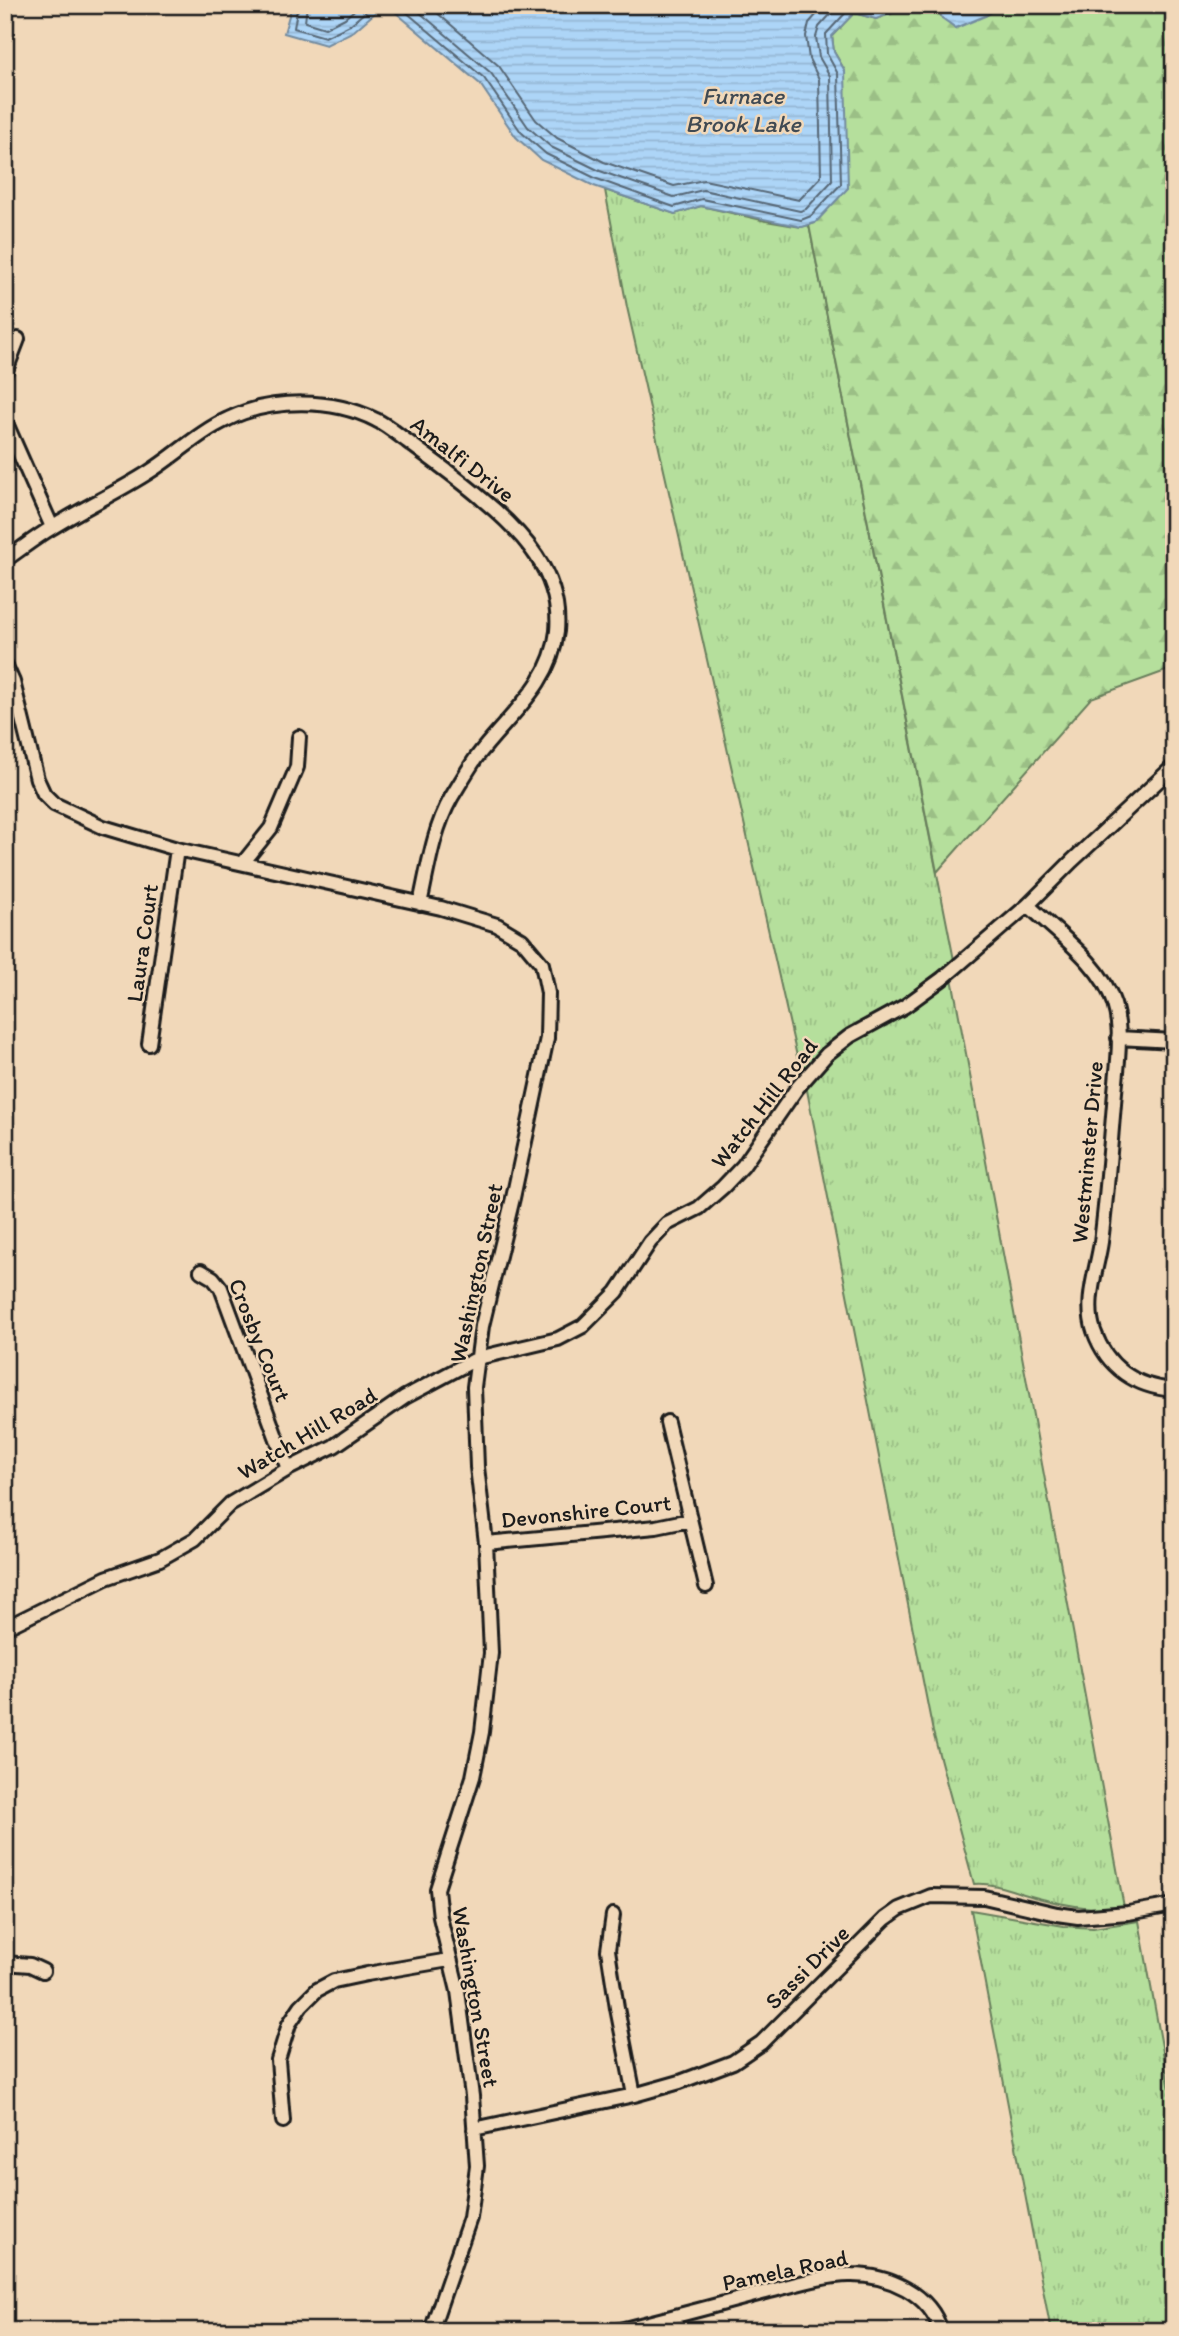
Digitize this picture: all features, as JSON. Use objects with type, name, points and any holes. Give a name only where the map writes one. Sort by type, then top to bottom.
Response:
[{"type":"street","points":[[5,373],[18,339]]},
{"type":"street","name":"Amalfi Drive","points":[[5,560],[52,527],[118,492],[176,455],[211,427],[269,405],[312,404],[347,409],[376,420],[456,477],[510,522],[533,548],[543,565],[555,598],[557,631],[547,668],[539,683],[522,707],[477,758],[450,800],[435,833],[420,904]]},
{"type":"street","points":[[5,421],[52,527]]},
{"type":"street","name":"Washington Street","points":[[5,664],[13,682],[37,779],[44,794],[54,804],[79,818],[177,849],[420,904],[497,925],[522,940],[542,964],[548,993],[547,1038],[482,1326],[474,1387],[477,1467],[486,1543],[491,1653],[482,1732],[473,1777],[437,1889],[440,1917],[457,1991],[477,2166],[470,2218],[431,2331]]},
{"type":"street","points":[[243,863],[271,828],[297,767],[299,737]]},
{"type":"street","name":"Watch Hill Road","points":[[5,1628],[106,1578],[160,1559],[195,1539],[230,1504],[288,1469],[334,1446],[405,1397],[478,1358],[558,1339],[583,1326],[617,1292],[650,1242],[667,1224],[699,1208],[743,1166],[797,1088],[827,1054],[858,1030],[898,1010],[930,989],[1028,905],[1174,766]]},
{"type":"street","name":"Laura Court","points":[[149,1044],[177,849]]},
{"type":"street","name":"Westminster Drive","points":[[1028,905],[1079,953],[1106,983],[1118,1019],[1101,1244],[1091,1286],[1093,1329],[1105,1352],[1125,1374],[1155,1388],[1174,1390]]},
{"type":"street","points":[[1118,1038],[1174,1041]]},
{"type":"street","name":"Crosby Court","points":[[201,1271],[213,1278],[221,1288],[288,1469]]},
{"type":"street","name":"Devonshire Court","points":[[667,1422],[706,1586]]},
{"type":"street","name":"Devonshire Court","points":[[486,1543],[656,1527],[690,1520]]},
{"type":"street","name":"Sassi Drive","points":[[474,2129],[634,2095],[680,2082],[733,2062],[761,2043],[885,1919],[907,1905],[931,1895],[984,1897],[1078,1917],[1128,1913],[1174,1905]]},
{"type":"street","points":[[613,1915],[608,1950],[634,2095]]},
{"type":"street","points":[[283,2121],[278,2060],[289,2024],[301,2006],[317,1990],[366,1973],[449,1960]]},
{"type":"street","points":[[5,1964],[30,1965],[43,1971]]},
{"type":"street","name":"Pamela Road","points":[[616,2331],[792,2285],[849,2274],[881,2278],[904,2286],[926,2306],[941,2331]]},
{"type":"green space","points":[[915,5],[936,5],[942,18],[985,16],[1003,5],[1036,5],[1039,11],[1045,5],[1174,5],[1174,668],[1091,698],[937,872],[809,225],[815,223],[845,71],[834,52],[832,36],[854,13],[876,19]]},
{"type":"green space","points":[[605,190],[675,214],[701,206],[766,221],[801,227],[809,225],[954,960],[899,1001],[843,1031],[829,1042],[801,1074],[627,307]]},
{"type":"green space","points":[[952,978],[1124,1907],[1092,1908],[1070,1905],[998,1886],[974,1884],[933,1732],[806,1085],[845,1046],[917,1006]]},
{"type":"green space","points":[[971,1910],[1064,1926],[1093,1928],[1139,1921],[1174,2112],[1174,2331],[1051,2331]]},
{"type":"water","points":[[292,5],[384,5],[354,31],[326,45],[284,33]]},
{"type":"water","name":"Furnace Brook Lake","points":[[387,5],[915,5],[876,19],[854,13],[832,36],[834,52],[845,71],[848,188],[815,223],[802,227],[701,206],[675,214],[594,186],[541,160],[516,137],[480,84]]},
{"type":"water","points":[[936,5],[1003,5],[956,28],[942,18]]}]
